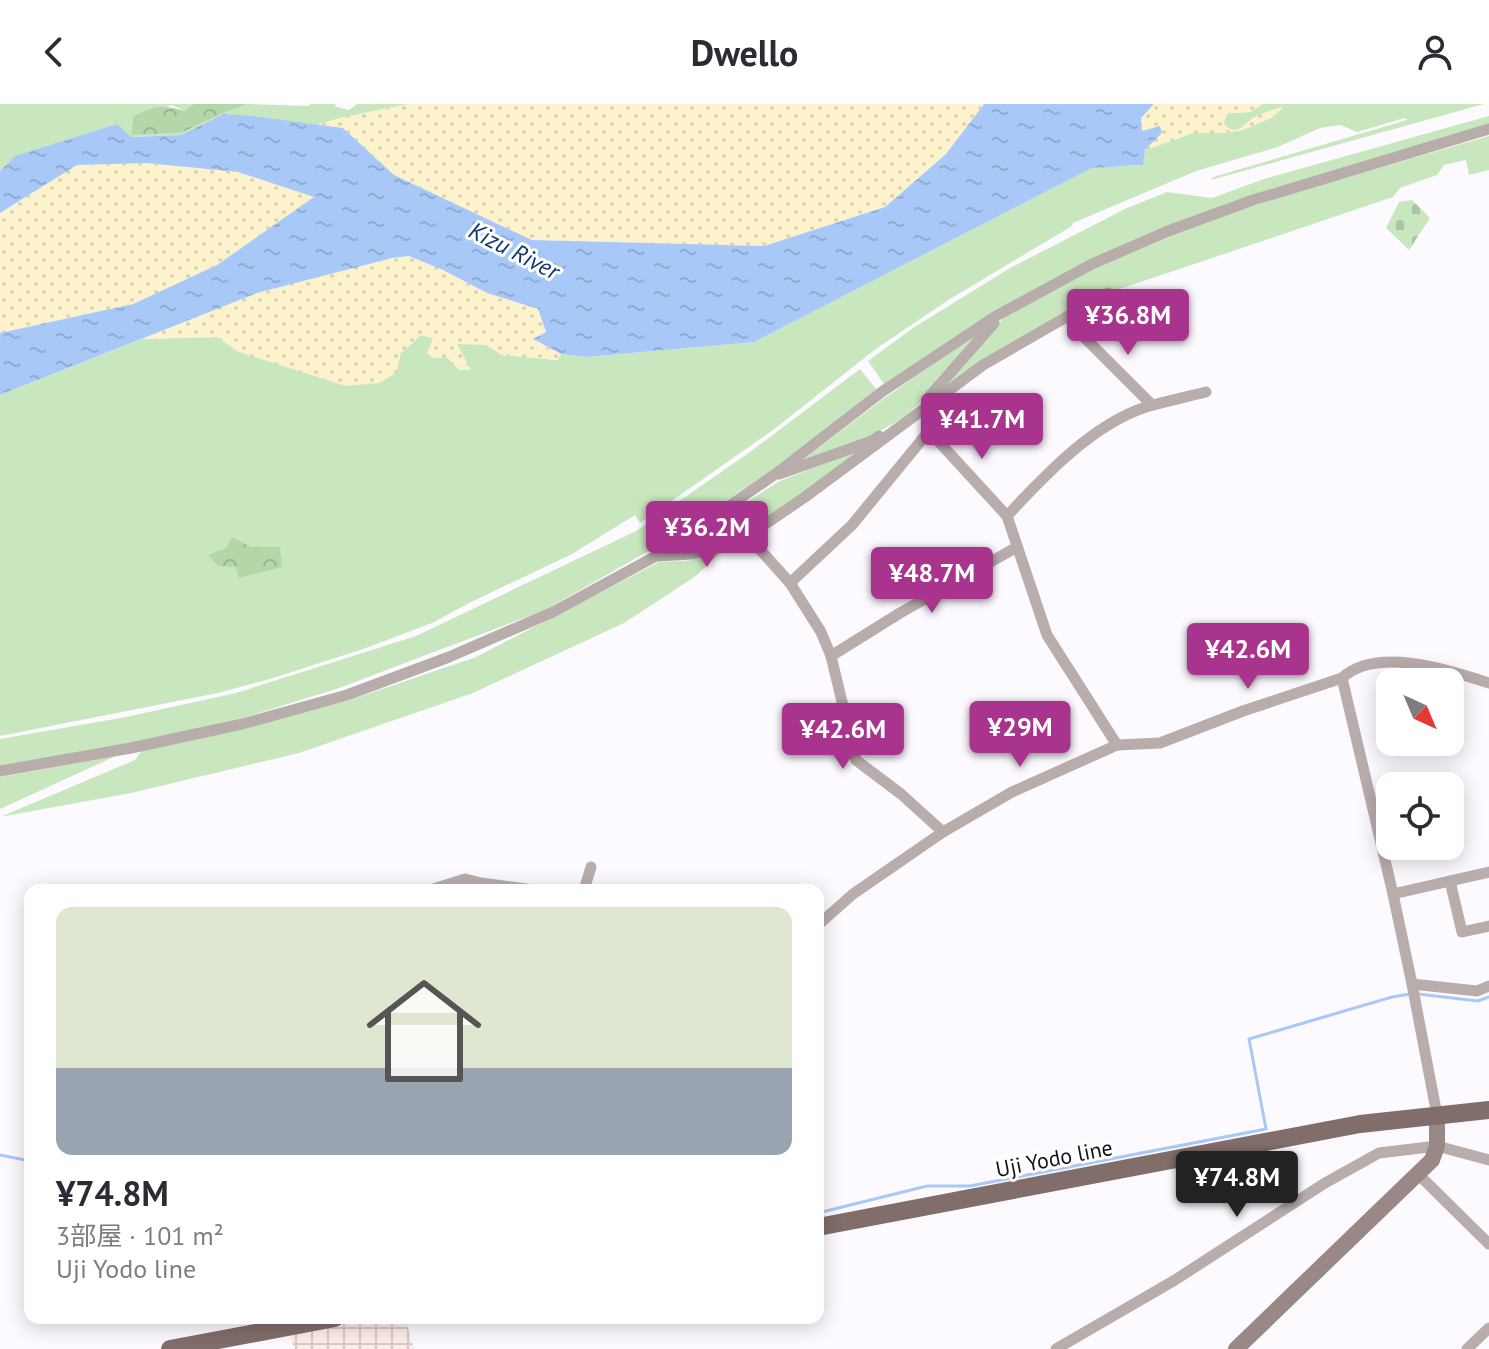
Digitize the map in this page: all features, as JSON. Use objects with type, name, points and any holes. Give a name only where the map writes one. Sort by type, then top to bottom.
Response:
[{"type":"main road","name":"Uji Yodo line","points":[[824,1226],[1360,1124],[1489,1110]]},
{"type":"main road","points":[[170,1349],[303,1324]]},
{"type":"street","points":[[0,771],[242,724],[347,695],[449,657],[553,612],[656,556],[774,475],[883,391],[996,316],[1092,264],[1168,231],[1253,200],[1489,129]]},
{"type":"street","points":[[656,556],[692,554],[748,536],[983,365],[1108,293]]},
{"type":"street","points":[[774,475],[872,441],[906,422],[997,320],[996,316]]},
{"type":"street","points":[[1079,332],[1152,405]]},
{"type":"street","points":[[1007,516],[1041,479],[1115,421],[1152,405],[1206,392]]},
{"type":"street","points":[[906,422],[917,434],[929,431]]},
{"type":"street","points":[[929,431],[1007,516],[1047,635],[1117,745]]},
{"type":"street","points":[[790,583],[852,525],[929,431]]},
{"type":"street","points":[[748,536],[790,583],[821,632],[831,656],[856,760],[901,794],[943,832]]},
{"type":"street","points":[[831,656],[1017,547]]},
{"type":"street","points":[[824,920],[853,894],[943,832],[1012,792],[1117,745],[1160,743],[1342,678],[1349,671],[1387,662],[1430,666],[1489,683]]},
{"type":"street","points":[[1236,1349],[1419,1175],[1432,1160],[1437,1146],[1437,1115],[1412,984],[1342,678]]},
{"type":"street","points":[[586,884],[591,867]]},
{"type":"street","points":[[1393,894],[1489,872]]},
{"type":"street","points":[[449,884],[465,879],[476,884]]},
{"type":"street","points":[[1450,881],[1462,932],[1489,926]]},
{"type":"street","points":[[1412,984],[1477,991],[1489,986]]},
{"type":"street","points":[[1056,1349],[1148,1296],[1325,1183],[1379,1153],[1437,1146],[1489,1160]]},
{"type":"street","points":[[1419,1175],[1489,1244]]},
{"type":"street","points":[[1467,1349],[1489,1328]]},
{"type":"shaded area","points":[[342,1324],[407,1324],[414,1349],[294,1349],[290,1334]]},
{"type":"green space","points":[[0,104],[193,104],[185,111],[172,105],[133,117],[131,135],[181,133],[221,114],[248,104],[336,104],[334,106],[349,110],[357,104],[409,104],[317,125],[223,114],[181,135],[131,137],[15,156],[0,171]]},
{"type":"green space","points":[[193,104],[248,104],[181,133],[131,135],[133,117],[140,113],[158,107],[185,111]]},
{"type":"green space","points":[[1263,104],[1484,104],[1211,180],[1407,120],[1405,118],[1357,132],[1340,125],[1320,128],[1278,147],[1196,171],[1073,223],[877,348],[773,430],[640,523],[635,515],[572,554],[432,623],[363,649],[218,693],[0,736],[0,395],[142,339],[218,337],[239,352],[401,353],[421,335],[434,338],[427,354],[435,358],[447,357],[459,369],[462,357],[457,344],[486,344],[502,355],[557,360],[561,354],[587,357],[754,342],[1092,168],[1142,165],[1145,150],[1193,133],[1243,130],[1284,107],[1257,116],[1237,130],[1223,123],[1228,113],[1250,112]]},
{"type":"green space","points":[[1489,116],[1489,125],[1264,191],[1169,226],[1125,246],[886,387],[868,361],[913,328],[1010,268],[1127,208],[1167,192],[1212,198],[1264,179]]},
{"type":"green space","points":[[1489,136],[1489,170],[1469,175],[1466,160],[1444,165],[1437,175],[1400,188],[1393,197],[1117,290],[1107,289],[940,391],[1006,315],[1091,269],[1178,231],[1289,194]]},
{"type":"green space","points":[[1412,200],[1430,218],[1409,250],[1386,228],[1399,202]]},
{"type":"green space","points":[[980,331],[935,387],[906,415],[865,439],[788,471],[883,399]]},
{"type":"green space","points":[[860,369],[877,390],[769,472],[652,549],[545,610],[339,688],[246,717],[134,743],[0,767],[0,739],[126,717],[236,693],[416,636],[636,531],[750,452]]},
{"type":"green space","points":[[870,445],[747,533],[709,546],[670,552],[778,482]]},
{"type":"green space","points":[[232,537],[251,547],[280,547],[282,567],[239,578],[235,567],[218,566],[208,555],[226,548]]},
{"type":"green space","points":[[722,551],[696,576],[624,623],[473,693],[299,753],[131,793],[0,817],[135,760],[142,750],[347,701],[476,657],[659,562],[688,561]]},
{"type":"green space","points":[[116,756],[0,809],[0,777]]},
{"type":"sand","points":[[409,104],[984,104],[946,154],[885,207],[764,246],[532,240],[394,175],[343,128],[317,125]]},
{"type":"sand","points":[[1154,104],[1263,104],[1250,112],[1228,113],[1223,123],[1233,130],[1259,115],[1286,106],[1271,118],[1243,130],[1193,133],[1145,150],[1161,133],[1160,126],[1142,131],[1141,118]]},
{"type":"sand","points":[[146,163],[238,172],[315,197],[217,265],[133,304],[0,333],[0,213],[77,165]]},
{"type":"sand","points":[[409,256],[487,293],[538,309],[546,332],[534,340],[561,354],[558,360],[502,355],[486,345],[457,344],[471,370],[459,370],[447,357],[435,358],[427,354],[433,338],[421,335],[401,353],[396,373],[379,383],[346,386],[239,352],[217,337],[142,339],[257,293],[374,261]]},
{"type":"water","name":"Kizu River","points":[[984,104],[1154,104],[1141,118],[1142,131],[1160,126],[1162,133],[1145,150],[1143,165],[1092,168],[754,342],[587,357],[561,354],[533,339],[546,332],[538,309],[487,293],[409,256],[257,293],[0,395],[0,333],[133,304],[217,265],[314,197],[238,172],[146,163],[77,165],[0,213],[0,171],[15,156],[117,124],[131,137],[181,135],[223,114],[343,128],[394,175],[532,240],[764,246],[885,207],[946,154]]},
{"type":"waterway","points":[[824,1212],[927,1186],[970,1186],[1266,1129],[1249,1039],[1410,994]]},
{"type":"waterway","points":[[1418,994],[1478,1001],[1489,997]]},
{"type":"waterway","points":[[0,1155],[24,1160]]}]
